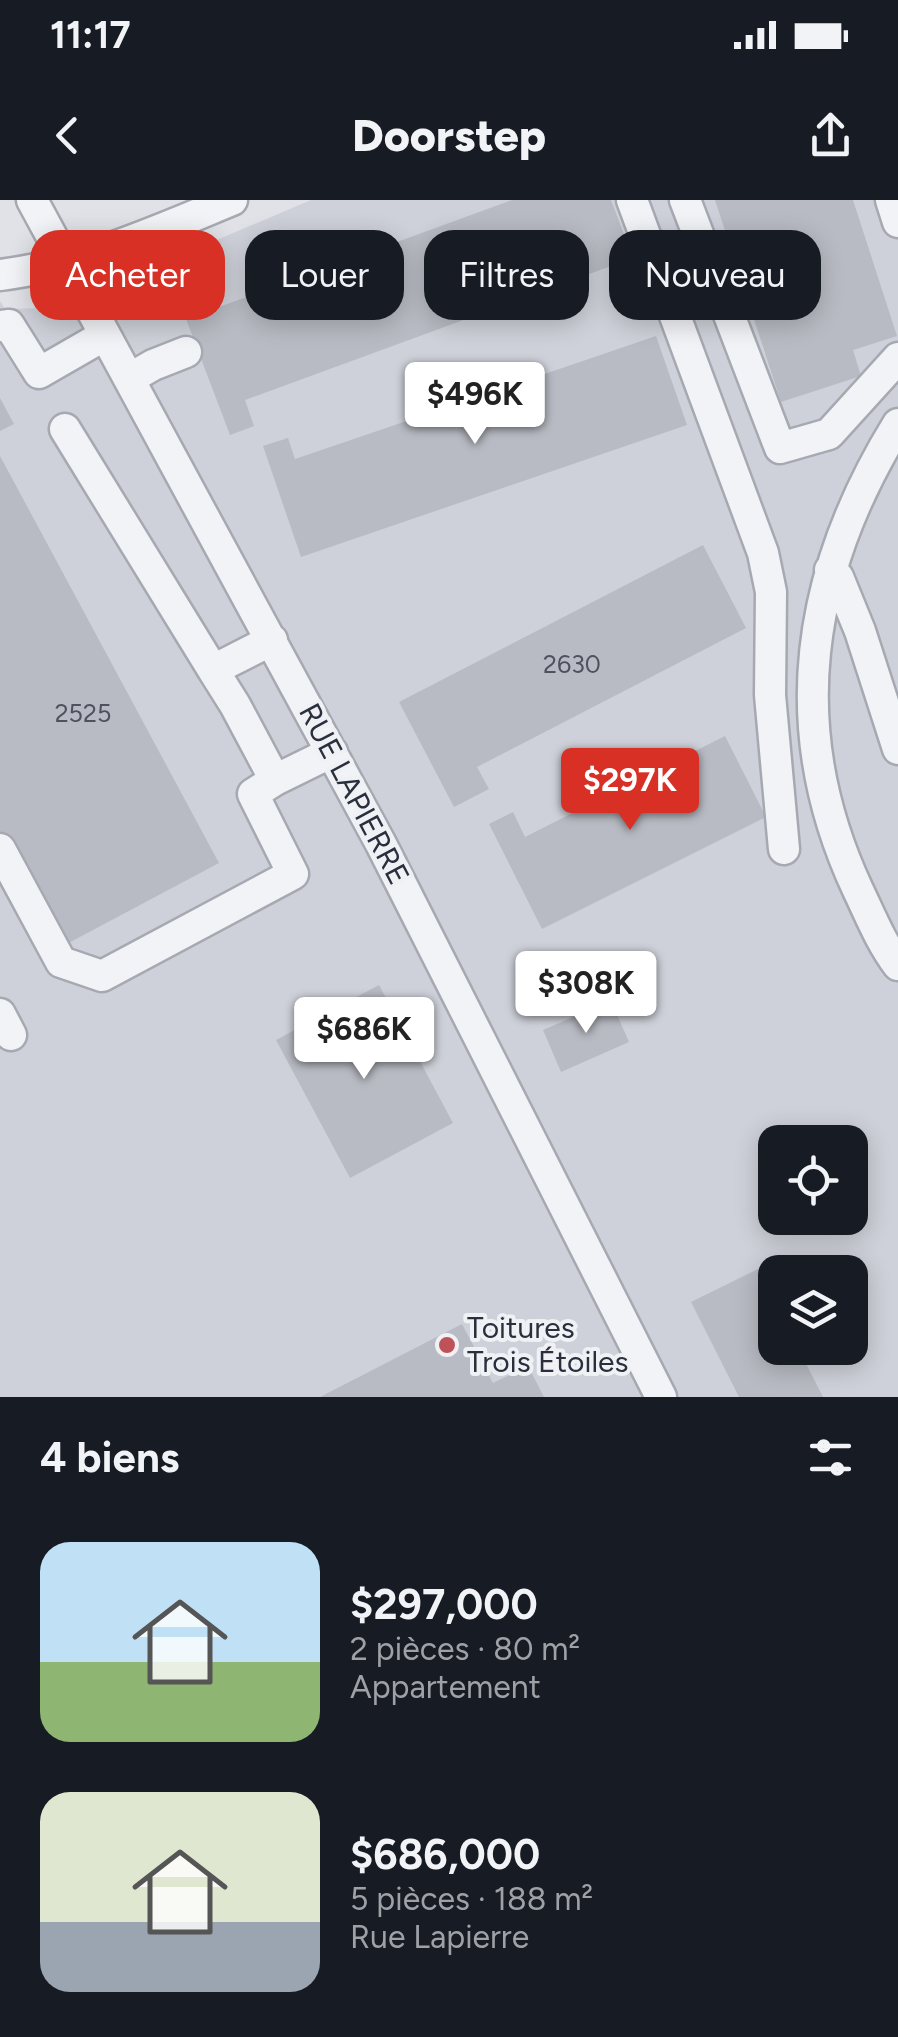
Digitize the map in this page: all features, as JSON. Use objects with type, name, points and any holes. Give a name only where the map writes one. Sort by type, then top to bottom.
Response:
[{"type":"street","name":"RUE LAPIERRE","points":[[32,200],[48,230]]},
{"type":"street","points":[[156,230],[232,200]]},
{"type":"street","points":[[632,200],[763,553],[771,592],[771,711],[784,849]]},
{"type":"street","points":[[684,200],[780,448],[829,434],[898,358]]},
{"type":"street","points":[[891,200],[898,222]]},
{"type":"street","points":[[0,275],[30,270]]},
{"type":"street","name":"RUE LAPIERRE","points":[[97,320],[388,858],[661,1397]]},
{"type":"street","points":[[0,326],[9,325],[39,373],[105,335]]},
{"type":"street","points":[[129,379],[186,352]]},
{"type":"street","points":[[898,424],[850,514],[830,570],[816,630],[813,674],[815,729],[833,828],[870,915],[898,965]]},
{"type":"street","points":[[65,429],[235,705],[275,780]]},
{"type":"street","points":[[830,570],[838,577],[860,631],[898,749]]},
{"type":"street","points":[[213,670],[272,640]]},
{"type":"street","points":[[0,849],[61,962],[102,976],[293,874],[253,794],[332,752]]},
{"type":"shaded area","points":[[311,200],[898,200],[898,1397],[0,1397],[0,301],[5,309],[30,308],[30,320],[225,320],[225,237]]},
{"type":"building","points":[[512,200],[611,200],[622,230],[609,230],[609,267],[589,274],[589,230],[430,230]]},
{"type":"building","points":[[715,200],[853,200],[897,336],[853,350],[861,376],[781,402],[754,320],[821,320],[821,230],[725,230]]},
{"type":"building","points":[[424,232],[424,320],[464,320],[245,400],[254,426],[230,435],[186,320],[225,320],[225,305],[245,297],[245,320],[404,320],[404,239]]},
{"type":"building","points":[[656,336],[687,425],[301,557],[263,446],[288,438],[295,459]]},
{"type":"building","points":[[0,398],[14,424],[0,431]]},
{"type":"building","points":[[0,456],[219,863],[61,947],[0,833]]},
{"type":"building","points":[[703,545],[746,628],[477,767],[489,789],[454,807],[399,702]]},
{"type":"building","points":[[725,736],[766,817],[542,929],[489,824],[513,812],[525,837]]},
{"type":"building","points":[[379,985],[453,1123],[350,1178],[276,1040]]},
{"type":"building","points":[[611,1001],[629,1042],[561,1072],[543,1030]]},
{"type":"building","points":[[758,1269],[758,1365],[807,1365],[823,1397],[739,1397],[691,1302]]},
{"type":"building","name":"Toitures Trois Étoiles","points":[[462,1324],[493,1383],[528,1366],[544,1397],[320,1397]]},
{"type":"place","name":"Toitures Trois Étoiles","points":[[447,1345]]}]
